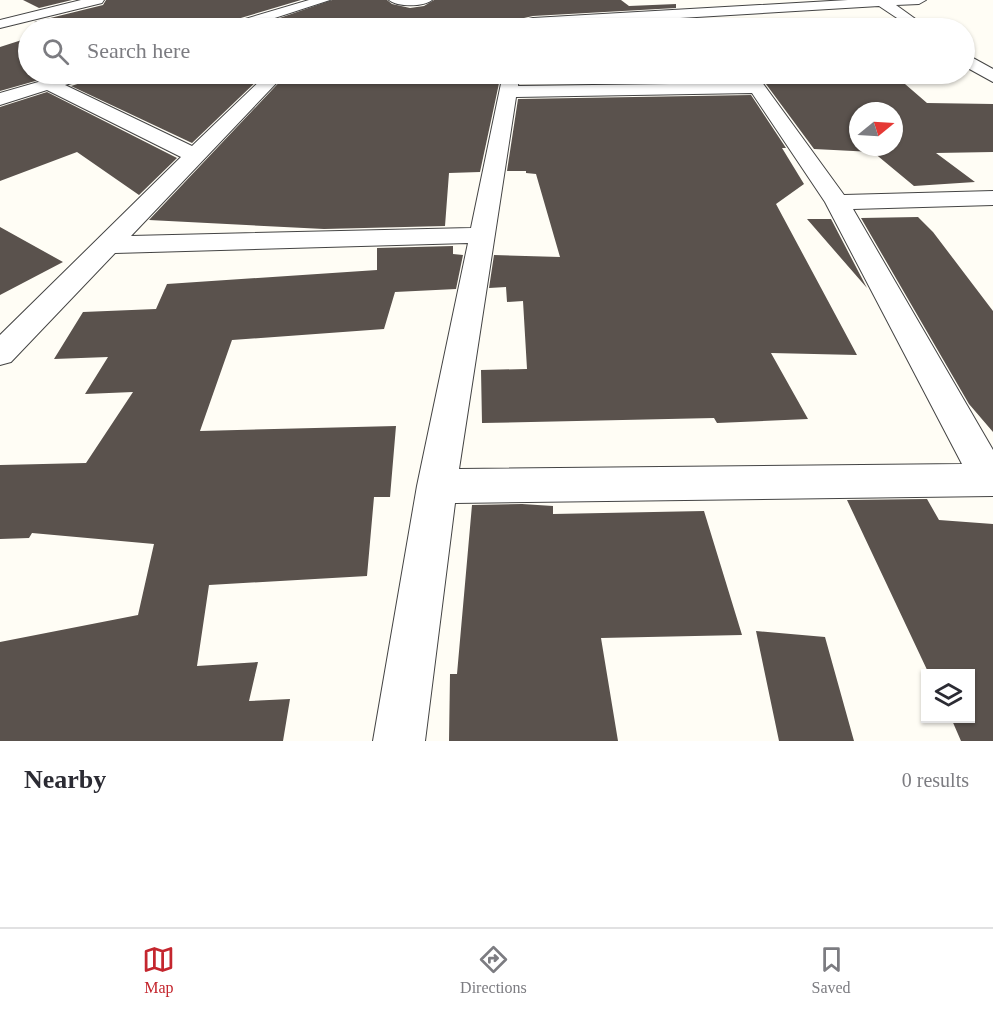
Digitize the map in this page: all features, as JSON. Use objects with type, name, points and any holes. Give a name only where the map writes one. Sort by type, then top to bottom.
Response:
[{"type":"street","points":[[24,18],[95,0]]},
{"type":"street","points":[[263,18],[323,0]]},
{"type":"street","points":[[396,0],[425,0]]},
{"type":"street","points":[[602,18],[919,0]]},
{"type":"street","points":[[884,3],[906,18]]},
{"type":"street","points":[[706,12],[710,18]]},
{"type":"street","points":[[0,24],[18,19]]},
{"type":"street","points":[[975,65],[993,77]]},
{"type":"street","points":[[0,99],[48,84],[195,156]]},
{"type":"street","points":[[0,354],[266,84]]},
{"type":"street","points":[[399,741],[437,486],[510,84]]},
{"type":"street","points":[[437,486],[991,480],[837,202],[755,84]]},
{"type":"street","points":[[837,202],[993,198]]},
{"type":"street","points":[[107,245],[482,235]]},
{"type":"building","points":[[23,0],[72,0],[39,8]]},
{"type":"building","points":[[106,0],[301,0],[241,18],[50,18],[103,5]]},
{"type":"building","points":[[332,0],[387,0],[392,4],[410,8],[424,6],[434,0],[621,0],[629,6],[676,4],[676,8],[524,18],[279,18]]},
{"type":"building","points":[[18,41],[18,84],[25,84],[0,91],[0,47]]},
{"type":"building","points":[[77,84],[254,84],[192,143],[71,86]]},
{"type":"building","points":[[278,84],[499,84],[480,172],[449,173],[445,226],[324,229],[149,220]]},
{"type":"building","points":[[766,84],[905,84],[927,103],[993,104],[993,152],[936,153],[975,182],[914,186],[878,156],[903,156],[903,102],[849,102],[849,151],[814,149]]},
{"type":"building","points":[[47,92],[177,158],[139,195],[77,152],[0,181],[0,107]]},
{"type":"building","points":[[751,95],[786,148],[782,148],[804,184],[776,204],[857,355],[771,353],[808,419],[717,423],[714,418],[482,423],[481,370],[527,369],[523,301],[507,302],[506,287],[489,288],[494,255],[560,257],[536,174],[526,173],[526,171],[507,171],[518,99]]},
{"type":"building","points":[[918,217],[933,232],[993,311],[993,432],[969,404],[861,218]]},
{"type":"building","points":[[807,219],[831,219],[867,288]]},
{"type":"building","points":[[0,227],[63,262],[0,295]]},
{"type":"building","points":[[453,246],[453,254],[463,255],[456,289],[395,292],[384,329],[232,340],[200,431],[396,426],[390,497],[374,497],[367,576],[209,585],[197,666],[258,662],[249,701],[290,699],[283,741],[0,741],[0,642],[138,615],[154,544],[32,533],[29,538],[0,539],[0,465],[86,463],[133,392],[85,394],[108,357],[54,359],[83,312],[156,309],[167,284],[377,270],[377,248]]},
{"type":"building","points":[[927,499],[939,520],[993,524],[993,741],[961,741],[953,723],[975,723],[975,669],[927,669],[847,500]]},
{"type":"building","points":[[472,505],[553,506],[553,514],[704,511],[742,635],[601,638],[618,741],[449,741],[450,674],[457,674]]},
{"type":"building","points":[[756,631],[825,637],[854,741],[779,741]]}]
